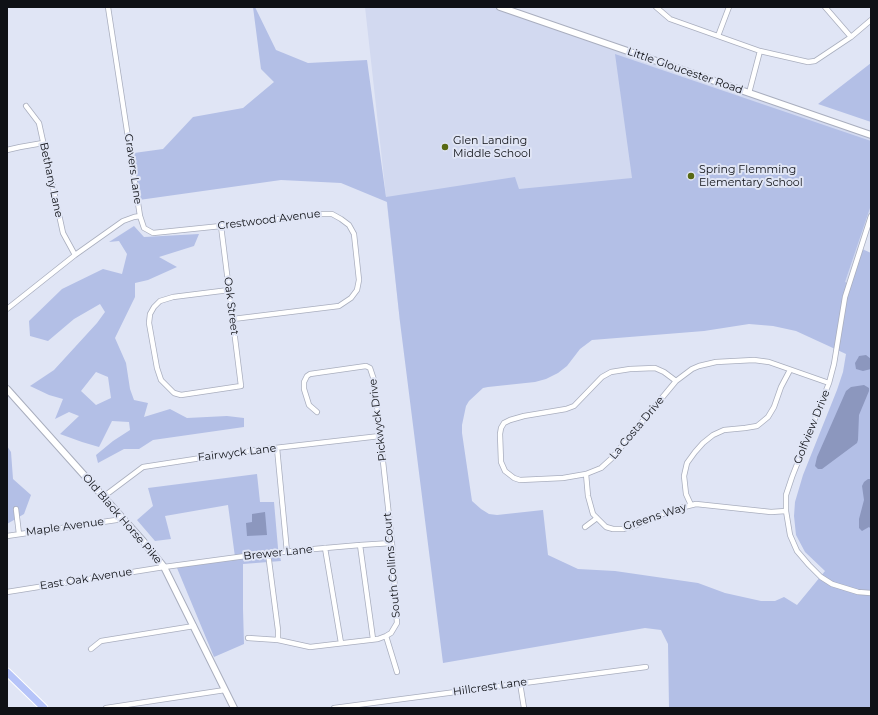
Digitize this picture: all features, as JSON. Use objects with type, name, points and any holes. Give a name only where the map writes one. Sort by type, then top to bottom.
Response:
[{"type":"main road","points":[[7,672],[44,708]]},
{"type":"street","name":"Gravers Lane","points":[[7,309],[75,255],[123,221],[140,216],[108,7]]},
{"type":"street","name":"Little Gloucester Road","points":[[500,7],[871,135]]},
{"type":"street","points":[[656,7],[670,20],[760,51],[808,62],[815,61],[851,37],[871,20]]},
{"type":"street","points":[[718,36],[728,7]]},
{"type":"street","points":[[825,7],[851,37]]},
{"type":"street","points":[[750,93],[760,51]]},
{"type":"street","name":"Bethany Lane","points":[[26,106],[39,123],[63,233],[75,255]]},
{"type":"street","points":[[7,150],[43,144]]},
{"type":"street","name":"Crestwood Avenue","points":[[140,216],[144,228],[153,233],[322,214],[332,214],[342,219],[349,225],[354,234],[359,280],[357,290],[351,298],[339,306],[233,319]]},
{"type":"street","name":"Golfview Drive","points":[[871,216],[845,297],[834,364],[829,383],[786,495],[786,511],[790,535],[797,551],[809,565],[821,577],[832,584],[858,592],[871,592]]},
{"type":"street","name":"Oak Street","points":[[221,226],[233,319],[241,386],[181,395],[174,393],[161,380],[157,368],[149,323],[150,314],[160,300],[229,290]]},
{"type":"street","name":"La Costa Drive","points":[[676,381],[664,372],[655,368],[630,369],[611,372],[602,377],[574,406],[566,410],[524,416],[504,423],[501,428],[499,447],[501,462],[506,471],[514,478],[520,480],[563,478],[586,474],[601,468],[612,458],[676,381],[692,369],[699,366],[716,362],[754,360],[769,362],[829,383]]},
{"type":"street","name":"Pickwyck Drive","points":[[316,412],[309,405],[304,389],[305,378],[310,374],[366,366],[372,372],[374,380],[384,476]]},
{"type":"street","points":[[690,505],[686,494],[684,476],[687,463],[695,452],[713,434],[724,430],[757,426],[768,417],[790,370]]},
{"type":"street","name":"Old Black Horse Pike","points":[[7,389],[103,496],[164,567],[234,708]]},
{"type":"street","name":"Fairwyck Lane","points":[[103,496],[144,467],[240,452],[380,436]]},
{"type":"street","points":[[277,448],[287,552]]},
{"type":"street","points":[[585,527],[597,518],[594,514],[588,496],[586,474]]},
{"type":"street","name":"South Collins Court","points":[[384,476],[392,543],[397,623],[394,629],[386,636]]},
{"type":"street","name":"Greens Way","points":[[597,518],[606,527],[623,529],[637,525],[672,510],[696,504],[771,512],[786,511]]},
{"type":"street","points":[[16,509],[20,534]]},
{"type":"street","name":"Maple Avenue","points":[[7,536],[123,519]]},
{"type":"street","name":"Brewer Lane","points":[[164,567],[268,553],[360,544],[392,543]]},
{"type":"street","points":[[360,544],[373,639]]},
{"type":"street","points":[[324,548],[341,643]]},
{"type":"street","points":[[268,553],[278,640]]},
{"type":"street","name":"East Oak Avenue","points":[[7,592],[164,567]]},
{"type":"street","points":[[90,649],[101,641],[194,626]]},
{"type":"street","points":[[248,638],[278,640],[310,647],[386,636],[396,672]]},
{"type":"street","name":"Hillcrest Lane","points":[[334,708],[646,667]]},
{"type":"street","points":[[520,683],[524,708]]},
{"type":"street","points":[[106,708],[225,690]]},
{"type":"street","points":[[384,702],[385,708]]},
{"type":"shaded area","points":[[253,7],[255,7],[276,50],[308,63],[367,60],[386,197],[515,177],[519,189],[632,178],[615,54],[871,141],[871,205],[845,282],[848,283],[860,248],[871,253],[871,708],[669,708],[668,644],[661,630],[645,628],[443,663],[400,322],[387,202],[341,183],[281,180],[139,200],[134,153],[163,149],[193,117],[243,108],[274,82],[261,69]],"holes":[[[749,324],[773,326],[796,331],[846,354],[843,372],[837,390],[803,475],[795,502],[794,516],[796,535],[805,552],[825,571],[797,605],[784,597],[775,601],[761,601],[725,593],[698,583],[615,571],[578,569],[548,555],[543,510],[497,515],[489,514],[472,501],[462,425],[466,406],[469,401],[483,388],[535,382],[546,379],[558,373],[567,366],[580,349],[592,340],[704,331]]]},
{"type":"shaded area","name":"Spring Flemming Elementary School","points":[[365,7],[500,7],[871,135],[871,216],[849,283],[800,274],[400,322]]},
{"type":"shaded area","points":[[871,63],[871,122],[818,104]]},
{"type":"shaded area","points":[[134,226],[144,237],[199,234],[194,246],[159,257],[177,267],[148,280],[135,283],[135,297],[115,338],[126,363],[130,389],[134,400],[148,403],[144,417],[170,409],[187,418],[227,416],[244,418],[244,427],[153,440],[139,449],[124,449],[98,463],[96,455],[113,441],[130,430],[129,422],[112,421],[99,447],[60,434],[79,416],[69,412],[55,419],[63,399],[49,395],[30,386],[54,370],[97,323],[105,312],[100,304],[74,319],[48,341],[30,336],[29,321],[62,289],[103,269],[122,274],[127,254],[119,241],[109,242]],"holes":[[[96,372],[108,377],[111,398],[96,405],[81,391]]]},
{"type":"shaded area","points":[[866,355],[871,359],[871,369],[863,371],[856,369],[855,363],[859,356]]},
{"type":"shaded area","points":[[864,385],[869,388],[869,391],[859,415],[857,443],[822,469],[818,469],[815,466],[817,457],[846,391],[851,387]]},
{"type":"shaded area","points":[[7,446],[11,452],[13,479],[31,495],[24,514],[7,524]]},
{"type":"shaded area","points":[[257,474],[260,502],[274,502],[278,548],[281,561],[243,564],[244,644],[214,657],[177,568],[235,557],[228,505],[165,516],[171,539],[155,541],[137,520],[153,506],[148,488]]},
{"type":"shaded area","points":[[868,479],[871,479],[871,529],[869,527],[862,531],[859,528],[859,519],[864,500],[862,486]]},
{"type":"shaded area","points":[[265,512],[267,535],[247,536],[246,523],[252,522],[252,514]]},
{"type":"place","name":"Glen Landing Middle School","points":[[445,147]]},
{"type":"place","name":"Spring Flemming Elementary School","points":[[691,176]]}]
